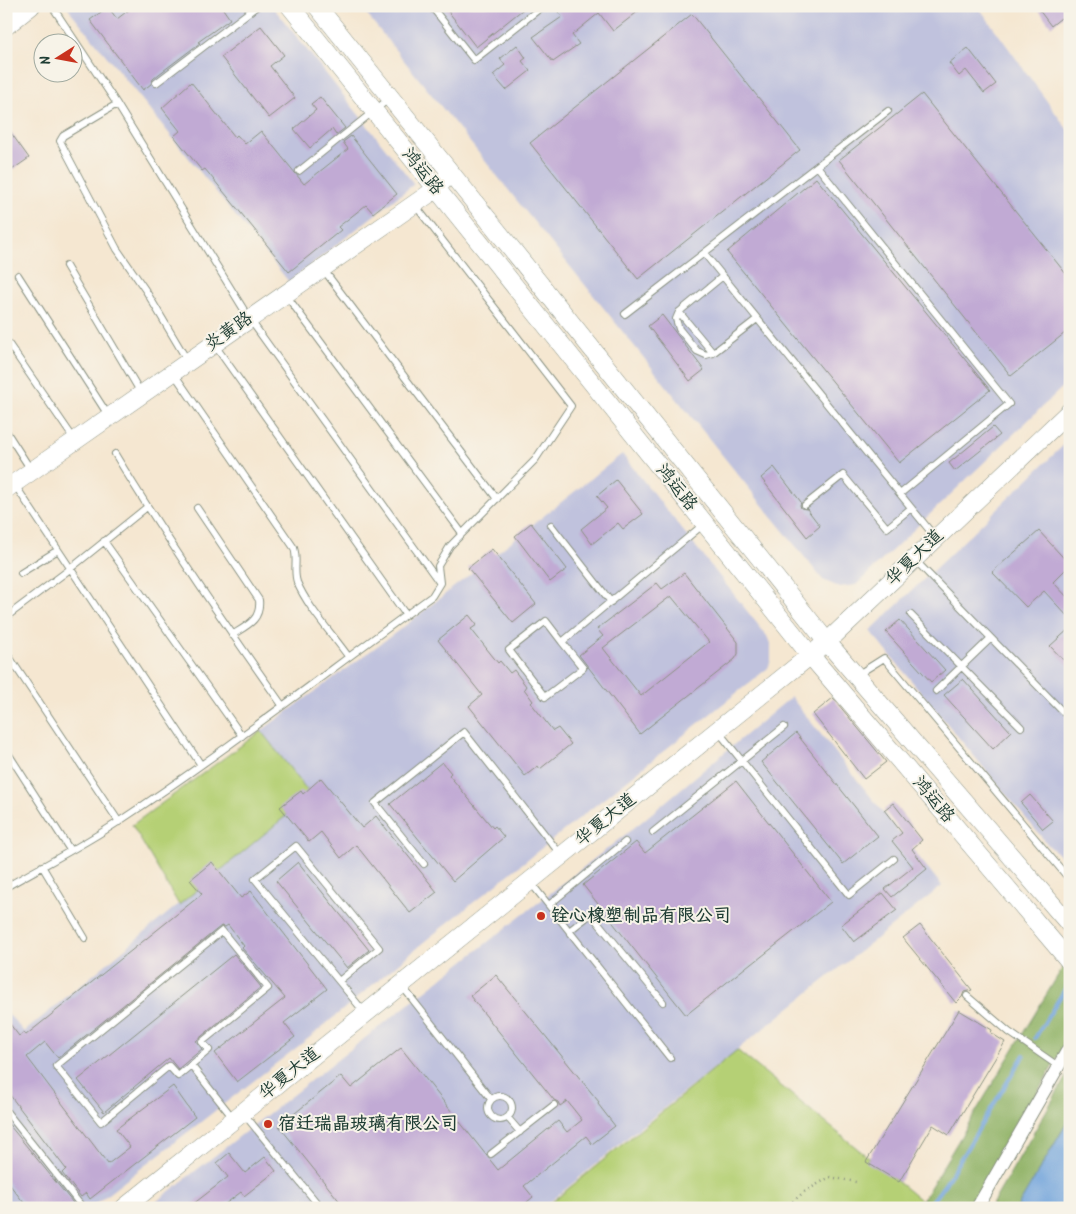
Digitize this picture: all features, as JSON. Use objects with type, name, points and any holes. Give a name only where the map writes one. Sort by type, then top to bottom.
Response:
[{"type":"street","points":[[6,26],[31,6]]},
{"type":"street","name":"鸿运路","points":[[290,6],[811,656],[1070,962]]},
{"type":"street","name":"鸿运路","points":[[317,6],[827,642],[1070,925]]},
{"type":"street","name":"炎黄路","points":[[10,486],[436,189],[450,173]]},
{"type":"street","name":"华夏大道","points":[[124,1208],[811,656],[1070,411]]},
{"type":"street","points":[[977,1208],[1070,1046]]},
{"type":"lane","points":[[52,6],[117,104],[249,318],[440,583]]},
{"type":"lane","points":[[156,83],[257,6]]},
{"type":"lane","points":[[431,6],[474,60],[542,6]]},
{"type":"lane","points":[[300,171],[390,98]]},
{"type":"lane","points":[[117,104],[64,136],[60,141],[117,249],[146,291],[188,361]]},
{"type":"lane","points":[[625,314],[888,111]]},
{"type":"lane","points":[[817,166],[1008,404],[900,494]]},
{"type":"lane","points":[[6,887],[119,822],[242,736],[348,656],[432,596],[440,583],[438,566],[450,546],[535,460],[571,406],[414,204]]},
{"type":"lane","points":[[704,253],[936,538]]},
{"type":"lane","points":[[66,266],[141,394]]},
{"type":"lane","points":[[322,268],[497,499]]},
{"type":"lane","points":[[18,275],[109,416]]},
{"type":"lane","points":[[723,276],[679,312],[676,319],[679,329],[700,353],[706,355],[713,353],[758,319]]},
{"type":"lane","points":[[285,293],[462,533]]},
{"type":"lane","points":[[679,312],[713,353]]},
{"type":"lane","points":[[6,340],[75,440]]},
{"type":"lane","points":[[213,343],[406,615]]},
{"type":"lane","points":[[178,378],[294,548],[297,556],[294,570],[302,592],[348,656]]},
{"type":"lane","points":[[6,431],[31,471]]},
{"type":"lane","points":[[115,454],[147,507],[232,635],[282,705]]},
{"type":"lane","points":[[805,504],[843,475],[887,528],[911,508]]},
{"type":"lane","points":[[10,486],[58,550],[201,765]]},
{"type":"lane","points":[[6,616],[70,569],[147,507]]},
{"type":"lane","points":[[197,508],[259,600],[260,608],[257,616],[251,623],[232,635]]},
{"type":"lane","points":[[562,642],[705,524]]},
{"type":"lane","points":[[551,525],[611,602]]},
{"type":"lane","points":[[104,541],[242,736]]},
{"type":"lane","points":[[21,573],[58,550]]},
{"type":"lane","points":[[914,559],[1064,713]]},
{"type":"lane","points":[[911,615],[1021,727]]},
{"type":"lane","points":[[546,621],[562,642],[582,668],[545,697],[509,650],[546,621]]},
{"type":"lane","points":[[936,691],[991,638]]},
{"type":"lane","points":[[6,652],[119,822]]},
{"type":"lane","points":[[856,676],[884,658],[1070,880]]},
{"type":"lane","points":[[654,832],[784,727]]},
{"type":"lane","points":[[718,731],[849,894],[894,860]]},
{"type":"lane","points":[[424,864],[375,803],[464,732],[562,856]]},
{"type":"lane","points":[[6,750],[70,850]]},
{"type":"lane","points":[[548,905],[625,842]]},
{"type":"lane","points":[[339,981],[379,948],[296,846],[256,879],[339,981],[366,1014]]},
{"type":"lane","points":[[42,866],[85,938]]},
{"type":"lane","points":[[530,881],[670,1058]]},
{"type":"lane","points":[[569,931],[591,914],[663,1002]]},
{"type":"lane","points":[[222,931],[268,988],[202,1042],[209,1050],[191,1065],[178,1076],[169,1066],[101,1122],[56,1066],[222,931]]},
{"type":"lane","points":[[401,985],[491,1099]]},
{"type":"lane","points":[[967,996],[1009,1032],[1058,1066]]},
{"type":"lane","points":[[191,1065],[321,1208]]},
{"type":"lane","points":[[501,1095],[509,1099],[513,1110],[508,1118],[497,1120],[490,1115],[488,1108],[491,1099],[501,1095]]},
{"type":"lane","points":[[491,1154],[554,1106]]},
{"type":"lane","points":[[6,1111],[83,1208]]},
{"type":"lane","points":[[508,1118],[520,1132]]},
{"type":"path","points":[[785,1208],[804,1192],[830,1178],[856,1182]]},
{"type":"shaded area","points":[[272,6],[414,184],[289,282],[67,7]]},
{"type":"shaded area","points":[[360,6],[978,6],[1070,133],[1070,380],[856,585],[839,587],[823,580]]},
{"type":"shaded area","points":[[1070,439],[1070,863],[1049,846],[870,631]]},
{"type":"shaded area","points":[[622,454],[767,636],[771,646],[771,660],[768,668],[425,941],[309,1038],[90,1208],[6,1208],[6,1011],[24,1032],[311,795],[261,731],[406,625]]},
{"type":"shaded area","points":[[791,697],[942,886],[633,1133],[543,1208],[148,1208],[640,823]]},
{"type":"green space","points":[[261,731],[311,795],[179,905],[132,825]]},
{"type":"green space","points":[[1063,967],[1070,972],[1070,1036],[971,1208],[930,1208],[922,1201]]},
{"type":"green space","points":[[737,1050],[930,1208],[545,1208]]},
{"type":"green space","points":[[1070,1070],[1070,1117],[1017,1208],[990,1208]]},
{"type":"water","points":[[1070,1118],[1070,1208],[1017,1208],[1024,1196]]},
{"type":"building","points":[[134,6],[221,6],[230,19],[198,42],[200,43],[159,74],[143,90],[90,20],[108,7],[117,19]]},
{"type":"building","points":[[444,6],[527,6],[476,47]]},
{"type":"building","points":[[554,6],[645,6],[613,31],[599,13],[572,35],[579,44],[553,62],[533,37],[562,17]]},
{"type":"building","points":[[1036,6],[1070,6],[1070,11],[1051,26]]},
{"type":"building","points":[[692,14],[800,150],[638,279],[530,143]]},
{"type":"building","points":[[261,26],[284,55],[270,66],[295,98],[269,118],[221,57]]},
{"type":"building","points":[[517,45],[526,58],[522,61],[530,71],[506,90],[493,75],[505,65],[500,59]]},
{"type":"building","points":[[968,48],[996,84],[984,93],[966,70],[959,76],[949,63]]},
{"type":"building","points":[[191,82],[235,137],[237,135],[245,144],[261,131],[304,184],[348,149],[343,142],[351,136],[397,194],[373,213],[366,205],[338,227],[341,230],[289,272],[205,169],[202,171],[174,136],[180,131],[162,108]]},
{"type":"building","points":[[922,94],[1070,279],[1070,329],[1011,376],[839,160]]},
{"type":"building","points":[[320,97],[345,128],[336,135],[332,129],[310,148],[294,129],[316,110],[311,104]]},
{"type":"building","points":[[6,126],[29,158],[6,174]]},
{"type":"building","points":[[816,178],[990,390],[899,463],[727,252]]},
{"type":"building","points":[[662,315],[704,370],[690,381],[648,326]]},
{"type":"building","points":[[993,427],[1000,435],[955,471],[949,463]]},
{"type":"building","points":[[774,467],[801,502],[801,508],[807,509],[820,526],[807,537],[761,478]]},
{"type":"building","points":[[616,480],[643,514],[623,529],[618,523],[592,544],[581,529],[607,508],[597,496]]},
{"type":"building","points":[[531,523],[567,569],[550,582],[515,536]]},
{"type":"building","points":[[1039,531],[1070,565],[1053,582],[1070,600],[1070,619],[1044,591],[1026,607],[992,572]]},
{"type":"building","points":[[492,549],[536,604],[513,623],[468,568]]},
{"type":"building","points":[[684,573],[738,642],[738,654],[735,659],[640,734],[579,655],[603,636],[597,629],[657,583],[662,589]],"holes":[[[671,596],[709,642],[641,696],[603,648]]]},
{"type":"building","points":[[469,615],[477,625],[471,629],[498,663],[500,661],[510,673],[514,670],[526,686],[524,689],[533,701],[531,703],[553,731],[558,728],[571,744],[540,769],[538,766],[525,776],[469,706],[482,695],[438,640]]},
{"type":"building","points":[[900,620],[945,670],[931,682],[886,632]]},
{"type":"building","points":[[1070,628],[1070,667],[1050,646]]},
{"type":"building","points":[[963,679],[1011,732],[993,749],[944,695]]},
{"type":"building","points":[[833,698],[886,762],[864,779],[813,714]]},
{"type":"building","points":[[796,733],[878,836],[843,864],[761,762]]},
{"type":"building","points":[[442,762],[451,773],[449,775],[493,828],[495,826],[504,837],[453,881],[390,804]]},
{"type":"building","points":[[321,778],[362,828],[376,816],[437,892],[410,913],[356,845],[341,858],[321,832],[309,842],[280,807],[301,791],[303,794]]},
{"type":"building","points":[[736,781],[831,902],[686,1015],[583,885],[636,842],[645,853]]},
{"type":"building","points":[[1030,795],[1053,821],[1043,829],[1021,803]]},
{"type":"building","points":[[893,803],[922,840],[912,849],[927,869],[892,897],[885,889],[913,867],[892,841],[902,833],[884,810]]},
{"type":"building","points":[[212,862],[241,898],[251,891],[327,989],[284,1023],[295,1037],[237,1082],[215,1053],[285,998],[242,948],[244,946],[228,925],[225,927],[221,926],[58,1058],[45,1042],[27,1057],[108,1164],[130,1147],[116,1129],[173,1086],[195,1117],[90,1199],[86,1193],[81,1197],[62,1173],[66,1169],[6,1090],[6,1019],[19,1036],[24,1032],[26,1035],[202,894],[190,880]]},
{"type":"building","points":[[298,862],[369,950],[347,968],[276,881]]},
{"type":"building","points":[[883,893],[897,910],[854,942],[841,925]]},
{"type":"building","points":[[920,925],[972,990],[964,992],[956,1003],[903,938]]},
{"type":"building","points":[[234,954],[261,987],[196,1041],[202,1049],[178,1069],[169,1058],[104,1112],[78,1080]]},
{"type":"building","points":[[496,975],[599,1102],[598,1104],[615,1126],[592,1144],[586,1136],[524,1186],[533,1197],[520,1208],[345,1208],[279,1126],[341,1076],[351,1088],[401,1048],[498,1170],[558,1121],[567,1132],[582,1120],[567,1101],[560,1106],[554,1100],[470,996]]},
{"type":"building","points":[[959,1010],[992,1030],[991,1033],[1005,1042],[949,1135],[933,1125],[899,1182],[866,1162]]},
{"type":"building","points":[[6,1121],[73,1203],[67,1208],[28,1208],[6,1180]]},
{"type":"building","points":[[229,1153],[245,1173],[265,1157],[276,1171],[244,1196],[241,1192],[220,1208],[188,1208],[228,1177],[217,1163]]},
{"type":"waterway","points":[[1035,1038],[1070,981]]},
{"type":"waterway","points":[[927,1208],[945,1184],[1024,1055]]},
{"type":"place","name":"铨心橡塑制品有限公司","points":[[541,916]]},
{"type":"place","name":"宿迁瑞晶玻璃有限公司","points":[[268,1124]]}]
